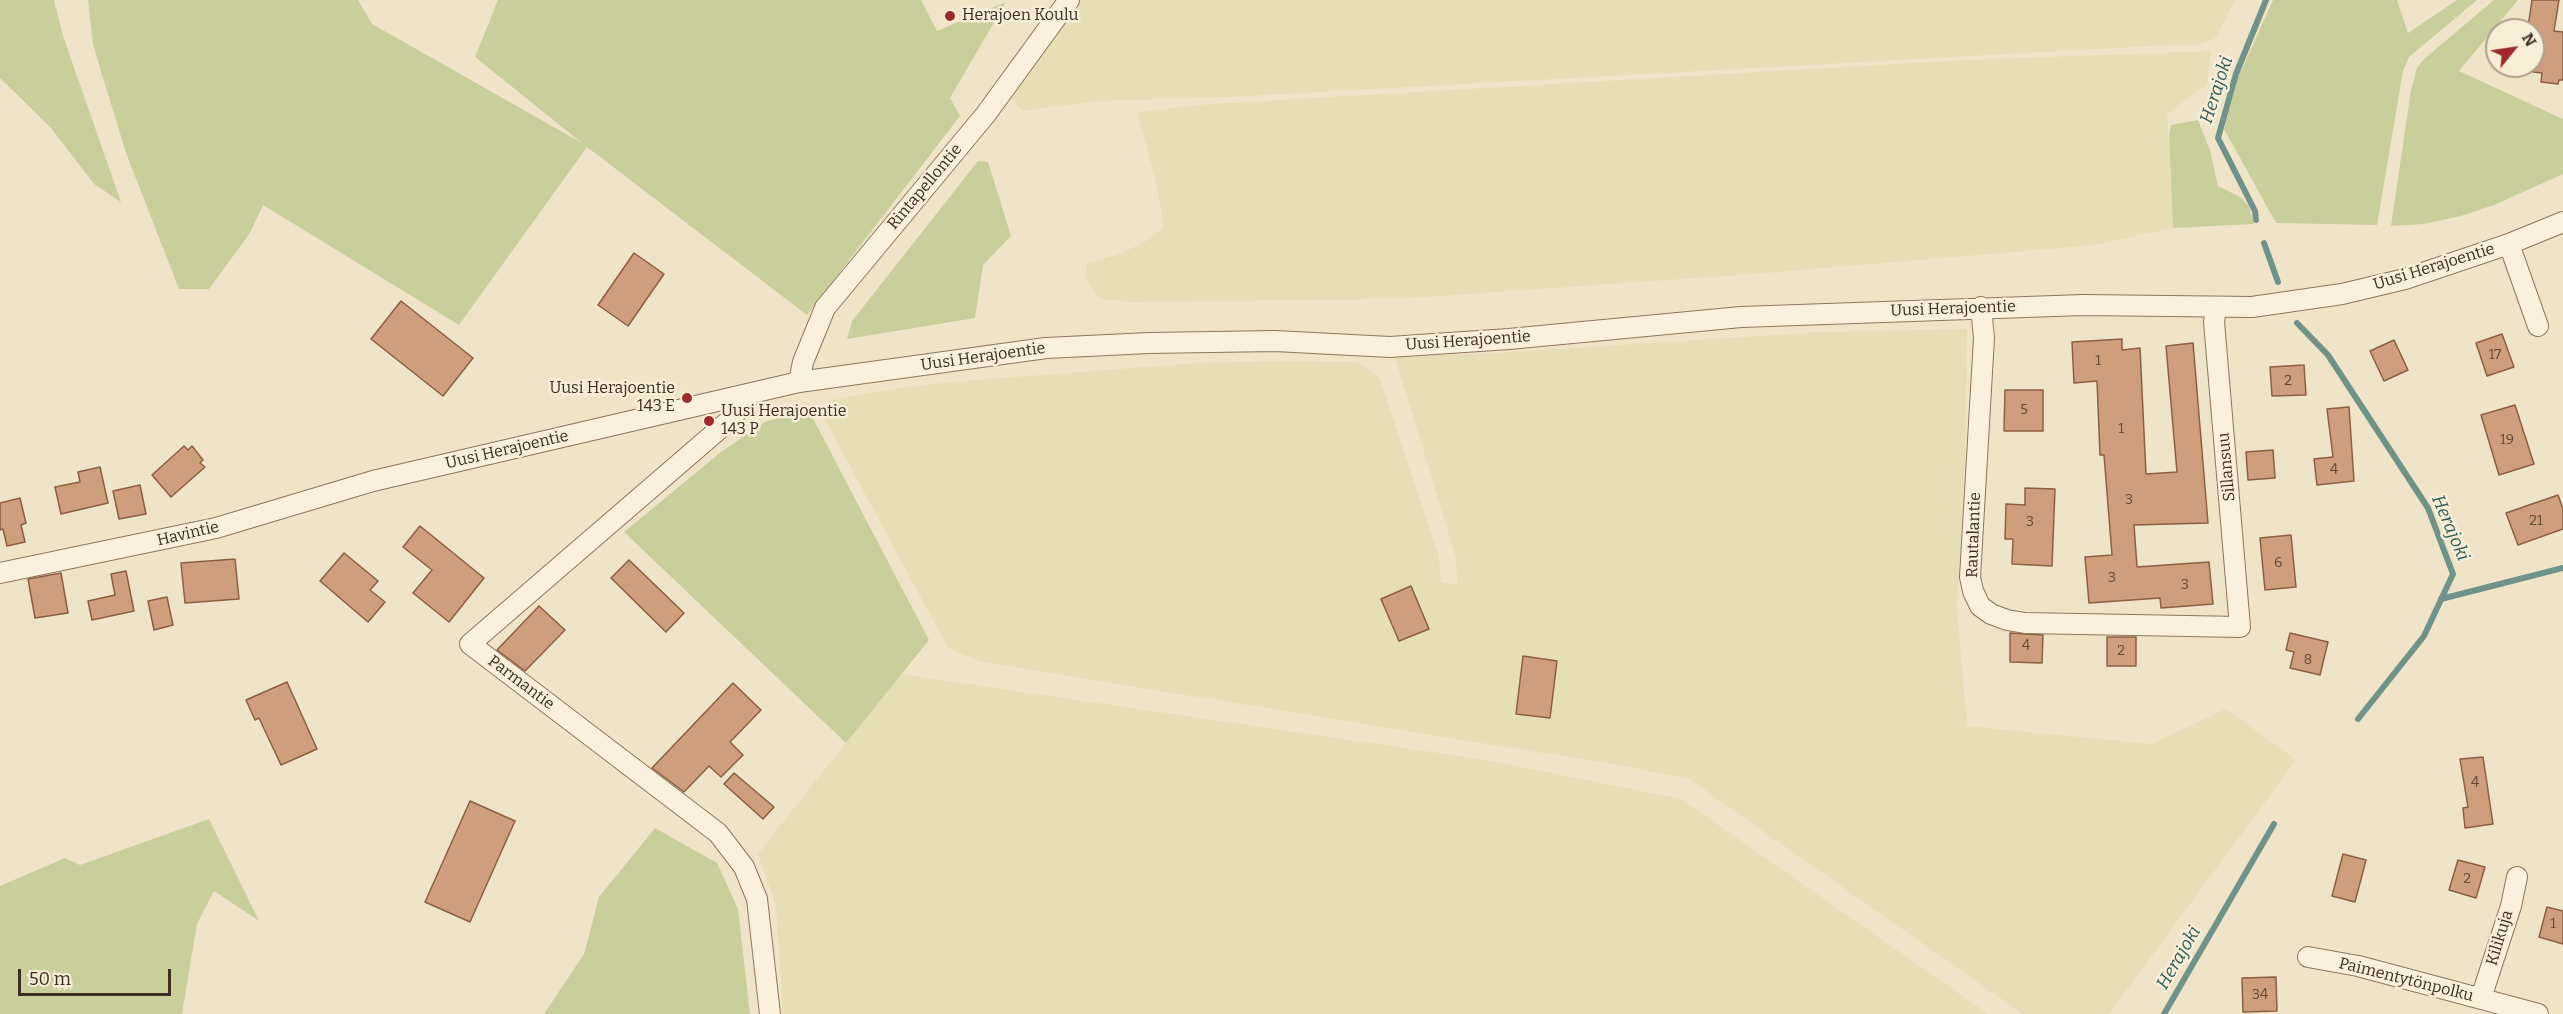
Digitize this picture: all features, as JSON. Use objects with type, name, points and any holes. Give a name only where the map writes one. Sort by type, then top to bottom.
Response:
[{"type":"street","name":"Rintapellontie","points":[[799,382],[803,362],[825,308],[986,114],[1069,0]]},
{"type":"street","name":"Uusi Herajoentie","points":[[373,481],[799,382],[1046,348],[1149,342],[1275,341],[1390,346],[1509,339],[1741,318],[2083,305],[2252,307],[2342,294],[2404,279],[2509,244],[2563,222]]},
{"type":"street","points":[[2509,244],[2538,326]]},
{"type":"street","name":"Sillansuu","points":[[2216,307],[2214,322],[2240,627]]},
{"type":"street","name":"Rautalantie","points":[[1981,308],[1984,338],[1971,577],[1973,591],[1980,606],[1991,614],[2025,623],[2240,627]]},
{"type":"street","name":"Parmantie","points":[[751,394],[731,419],[576,550],[470,644],[718,833],[744,867],[757,899],[770,1014]]},
{"type":"street","name":"Havintie","points":[[0,573],[216,528],[373,481]]},
{"type":"street","name":"Kilikuja","points":[[2481,998],[2511,906],[2517,876]]},
{"type":"street","name":"Paimentytönpolku","points":[[2308,957],[2358,966],[2538,1014]]},
{"type":"shaded area","points":[[1076,0],[2235,0],[2216,38],[2198,45],[1229,97],[1100,101],[1022,111],[1008,94]]},
{"type":"shaded area","points":[[2211,51],[2207,85],[2167,113],[2173,228],[2095,245],[1767,273],[1399,299],[1132,302],[1100,299],[1085,278],[1087,263],[1117,255],[1143,243],[1163,229],[1154,174],[1137,112],[1210,104],[1966,60]]},
{"type":"shaded area","points":[[1967,329],[1965,457],[1957,608],[1967,726],[2151,744],[2226,709],[2296,760],[2109,1014],[2023,1014],[1689,779],[1629,767],[982,662],[948,648],[824,418],[828,401],[892,389],[951,382],[1196,363],[1357,362],[1379,376],[1439,557],[1441,583],[1457,584],[1456,558],[1395,357],[1498,353],[1820,332]]},
{"type":"shaded area","points":[[900,674],[1480,759],[1681,799],[1988,1014],[783,1014],[776,905],[758,854]]},
{"type":"green space","points":[[0,0],[54,0],[63,36],[121,202],[94,184],[51,128],[0,78]]},
{"type":"green space","points":[[88,0],[358,0],[372,24],[582,143],[475,57],[498,0],[921,0],[937,31],[1006,2],[950,98],[960,116],[807,315],[587,147],[459,325],[263,205],[250,233],[209,289],[179,289],[126,153],[93,45]]},
{"type":"green space","points":[[2273,0],[2397,0],[2408,33],[2457,0],[2477,0],[2409,57],[2403,71],[2377,225],[2276,223],[2224,129],[2238,78]]},
{"type":"green space","points":[[2494,0],[2518,0],[2503,18],[2485,18],[2485,40],[2459,71],[2563,119],[2563,174],[2494,205],[2461,216],[2424,224],[2391,226],[2411,90],[2417,68],[2424,59]]},
{"type":"green space","points":[[2198,120],[2210,150],[2218,186],[2240,197],[2249,206],[2254,224],[2173,228],[2169,135],[2171,125]]},
{"type":"green space","points":[[978,161],[988,162],[1011,236],[983,265],[975,318],[847,339],[852,321]]},
{"type":"green space","points":[[808,409],[929,640],[846,743],[624,532],[721,452],[765,422]]},
{"type":"green space","points":[[209,819],[259,921],[214,891],[197,924],[182,1014],[0,1014],[0,886],[65,858],[80,865]]},
{"type":"green space","points":[[655,828],[717,863],[738,909],[750,1014],[544,1014],[584,954],[599,897]]},
{"type":"building","points":[[2532,0],[2559,0],[2554,31],[2563,32],[2563,80],[2559,80],[2558,84],[2541,82],[2541,78],[2545,78],[2545,18],[2529,18]]},
{"type":"building","points":[[634,253],[664,274],[628,326],[598,305]]},
{"type":"building","points":[[401,301],[473,358],[443,396],[371,339]]},
{"type":"building","points":[[2502,334],[2514,367],[2487,376],[2476,343]]},
{"type":"building","points":[[2122,339],[2122,350],[2140,348],[2146,474],[2177,472],[2166,346],[2193,343],[2208,523],[2134,525],[2137,567],[2209,562],[2213,604],[2161,608],[2160,598],[2089,603],[2085,557],[2112,555],[2104,455],[2100,455],[2097,381],[2074,383],[2072,342]]},
{"type":"building","points":[[2394,340],[2408,370],[2384,381],[2370,351]]},
{"type":"building","points":[[2304,365],[2306,395],[2272,396],[2270,367]]},
{"type":"building","points":[[2005,390],[2043,390],[2043,431],[2004,431]]},
{"type":"building","points":[[2515,405],[2534,464],[2499,475],[2481,415]]},
{"type":"building","points":[[2349,407],[2354,481],[2317,485],[2314,459],[2333,457],[2327,409]]},
{"type":"building","points":[[184,446],[188,450],[192,446],[203,460],[200,463],[205,467],[171,497],[152,475]]},
{"type":"building","points":[[2273,450],[2275,478],[2248,480],[2246,452]]},
{"type":"building","points":[[100,467],[108,503],[61,514],[55,487],[80,482],[78,472]]},
{"type":"building","points":[[140,485],[146,514],[119,519],[113,491]]},
{"type":"building","points":[[2025,488],[2055,489],[2052,566],[2012,564],[2013,539],[2005,539],[2006,504],[2025,505]]},
{"type":"building","points":[[2558,495],[2563,509],[2563,529],[2518,545],[2506,513]]},
{"type":"building","points":[[20,498],[26,523],[21,525],[25,542],[7,546],[3,529],[0,530],[0,503]]},
{"type":"building","points":[[420,526],[484,578],[449,622],[413,593],[432,570],[403,547]]},
{"type":"building","points":[[2291,535],[2296,587],[2265,590],[2260,538]]},
{"type":"building","points":[[344,553],[378,581],[370,590],[385,602],[368,622],[320,581]]},
{"type":"building","points":[[235,559],[239,599],[185,603],[181,563]]},
{"type":"building","points":[[629,560],[684,613],[666,632],[611,578]]},
{"type":"building","points":[[126,571],[134,611],[92,620],[88,601],[115,595],[111,574]]},
{"type":"building","points":[[61,573],[68,613],[35,618],[28,579]]},
{"type":"building","points":[[1411,586],[1429,629],[1399,641],[1381,599]]},
{"type":"building","points":[[167,597],[173,625],[154,630],[148,601]]},
{"type":"building","points":[[539,606],[565,630],[525,671],[497,650]]},
{"type":"building","points":[[2010,633],[2043,635],[2042,663],[2010,662]]},
{"type":"building","points":[[2290,633],[2328,642],[2320,675],[2290,668],[2294,652],[2286,650]]},
{"type":"building","points":[[2107,637],[2136,637],[2136,666],[2107,666]]},
{"type":"building","points":[[1523,656],[1557,661],[1550,718],[1516,714]]},
{"type":"building","points":[[287,682],[317,749],[281,765],[259,718],[255,720],[246,700]]},
{"type":"building","points":[[733,683],[761,710],[730,742],[743,755],[721,777],[709,766],[684,792],[652,768]]},
{"type":"building","points":[[2483,757],[2493,824],[2465,828],[2463,808],[2468,807],[2460,759]]},
{"type":"building","points":[[734,773],[774,807],[763,819],[724,784]]},
{"type":"building","points":[[470,801],[515,821],[470,922],[425,902]]},
{"type":"building","points":[[2343,854],[2366,860],[2355,902],[2332,896]]},
{"type":"building","points":[[2458,860],[2485,867],[2476,898],[2449,890]]},
{"type":"building","points":[[2547,907],[2563,911],[2563,944],[2539,937]]},
{"type":"building","points":[[2276,977],[2277,1011],[2243,1012],[2242,978]]},
{"type":"waterway","name":"Herajoki","points":[[2256,220],[2255,211],[2218,138],[2236,74],[2266,0]]},
{"type":"waterway","name":"Herajoki","points":[[2264,243],[2278,282]]},
{"type":"waterway","name":"Herajoki","points":[[2297,323],[2328,355],[2428,508],[2453,574],[2424,636],[2358,719]]},
{"type":"waterway","points":[[2441,599],[2563,568]]},
{"type":"waterway","name":"Herajoki","points":[[2164,1014],[2274,824]]},
{"type":"place","name":"Herajoen Koulu","points":[[950,16]]},
{"type":"place","name":"Uusi Herajoentie 143 E","points":[[687,398]]},
{"type":"place","name":"Uusi Herajoentie 143 P","points":[[709,421]]}]
